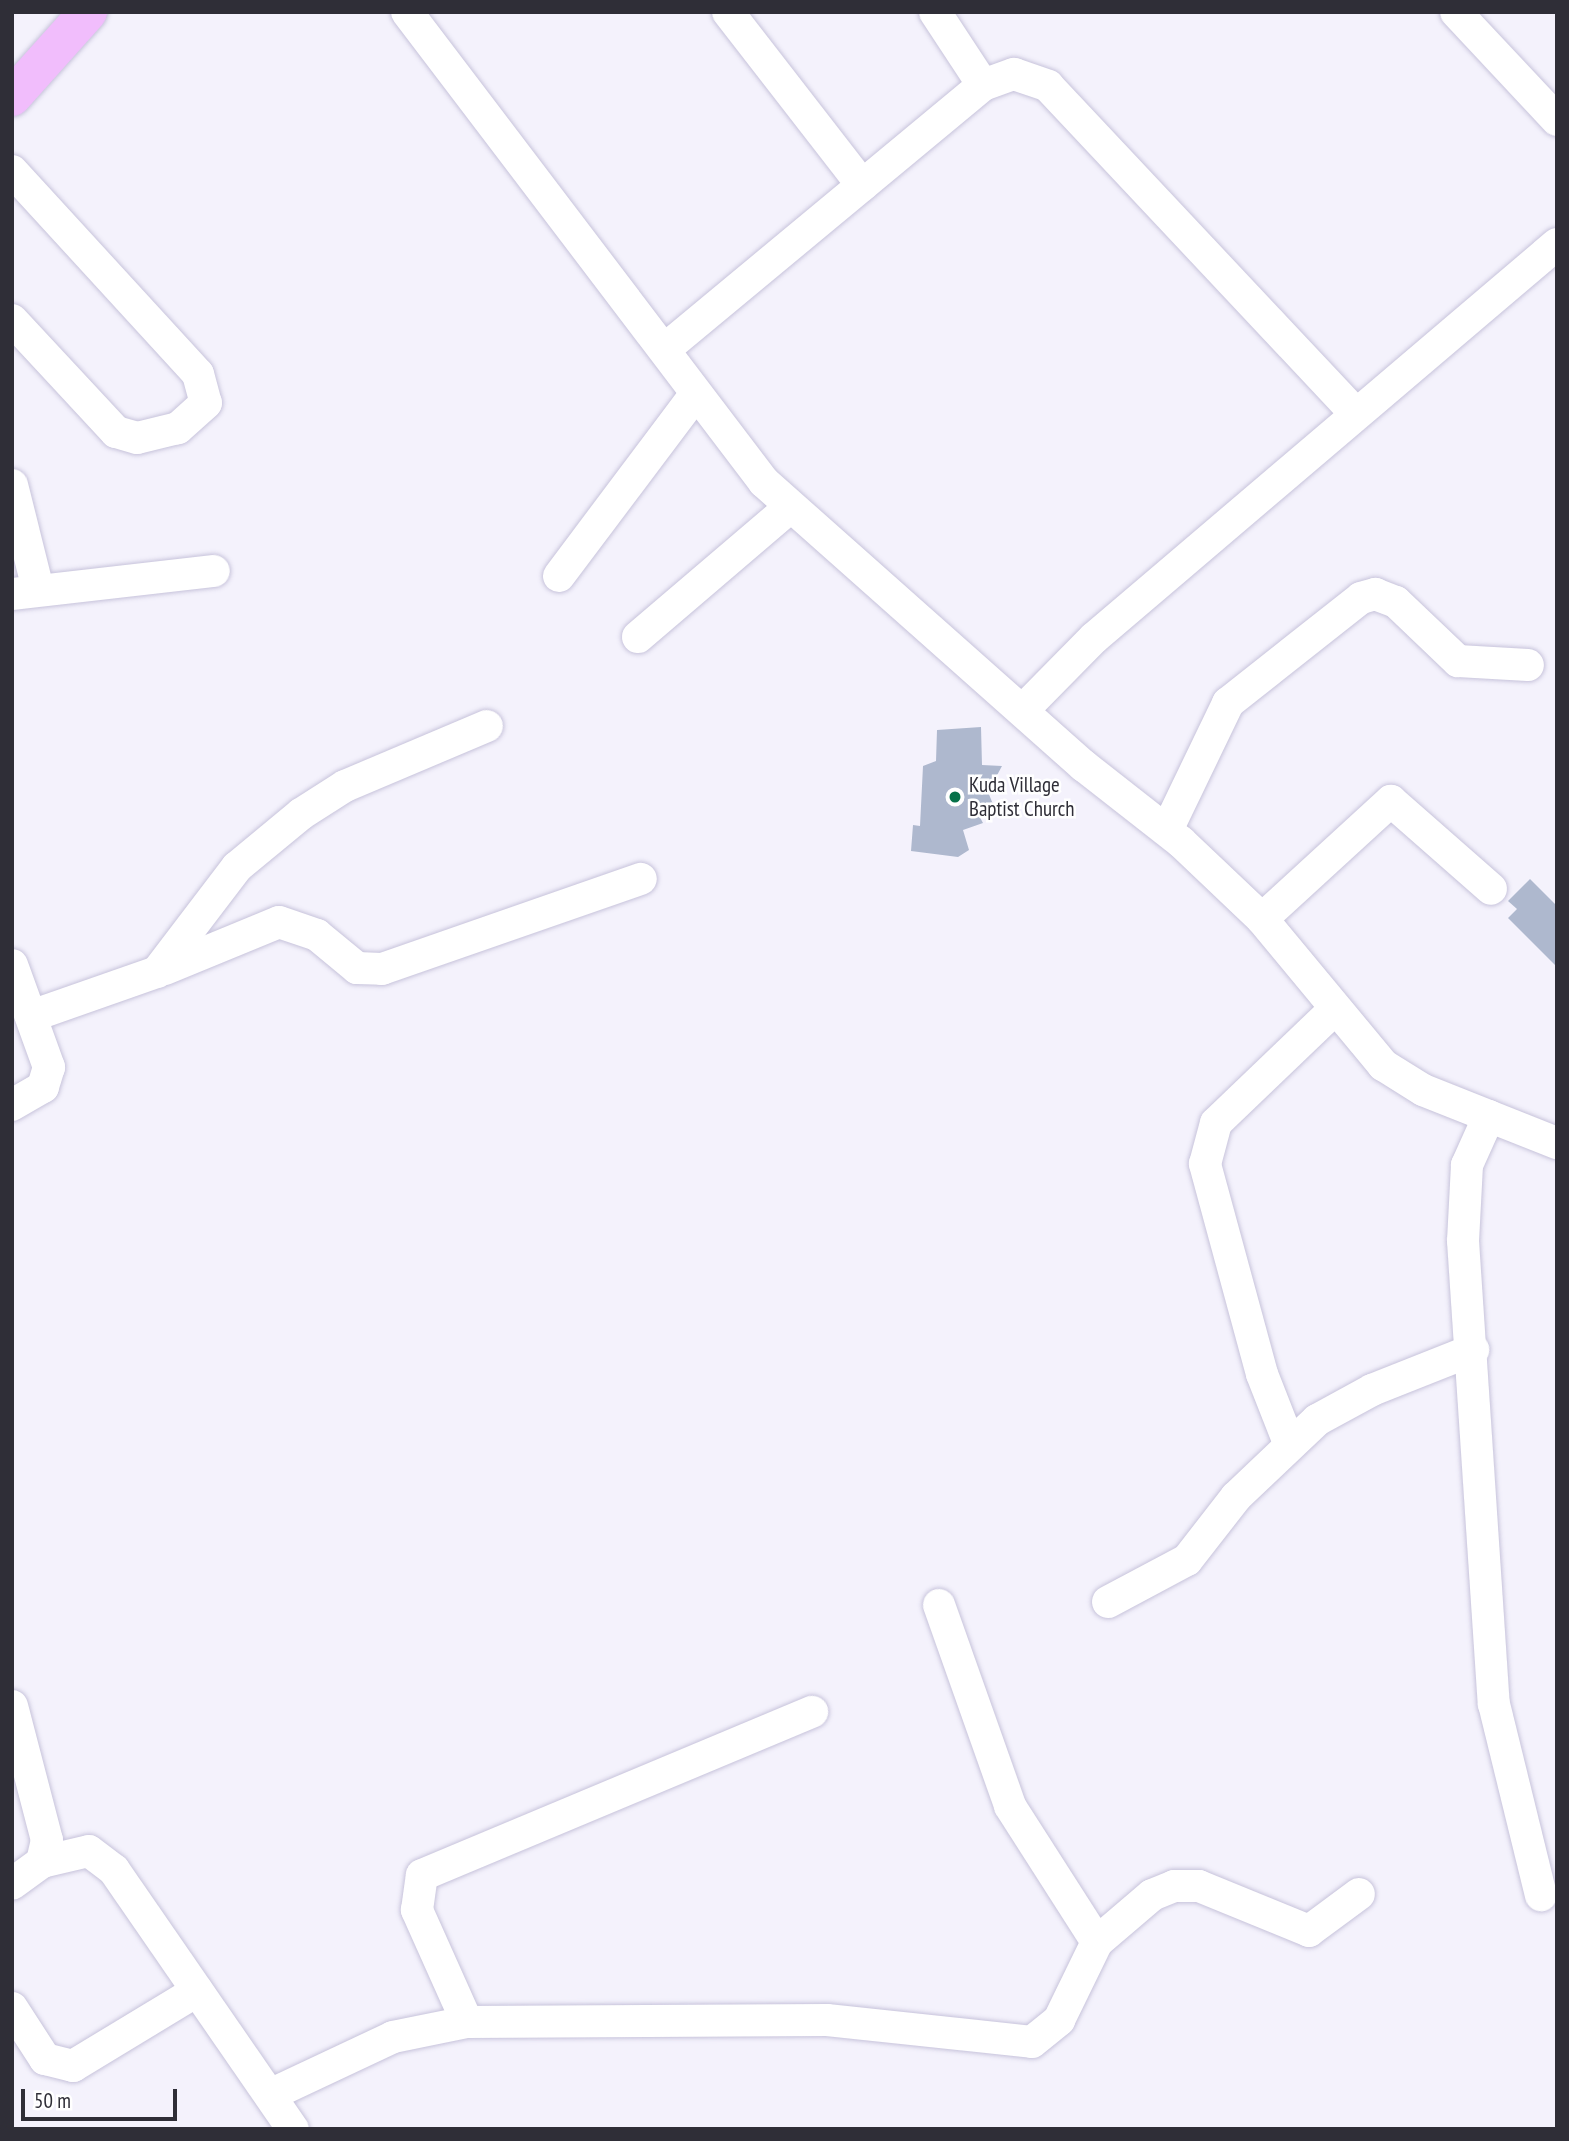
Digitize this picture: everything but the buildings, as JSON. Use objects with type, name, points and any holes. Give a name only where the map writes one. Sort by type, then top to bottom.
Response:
[{"type":"main road","points":[[12,97],[88,12]]},
{"type":"street","points":[[407,12],[665,349],[694,396],[790,506],[1023,710],[1167,830],[1262,919],[1368,1051],[1405,1080],[1557,1143]]},
{"type":"street","points":[[728,12],[862,185]]},
{"type":"street","points":[[934,12],[982,85]]},
{"type":"street","points":[[1456,12],[1557,120]]},
{"type":"street","points":[[665,349],[982,85],[1014,74],[1048,86],[1355,413]]},
{"type":"street","points":[[12,171],[198,374],[206,403],[178,428],[137,438],[116,432],[12,320]]},
{"type":"street","points":[[1023,710],[1094,638],[1355,413],[1557,244]]},
{"type":"street","points":[[559,576],[694,396]]},
{"type":"street","points":[[12,485],[25,591],[214,571]]},
{"type":"street","points":[[638,637],[790,506]]},
{"type":"street","points":[[1167,830],[1228,703],[1361,598],[1375,594],[1396,602],[1458,661],[1528,665]]},
{"type":"street","points":[[157,972],[237,867],[301,814],[345,786],[487,726]]},
{"type":"street","points":[[1262,919],[1391,801],[1491,889]]},
{"type":"street","points":[[34,1015],[157,972],[279,922],[317,935],[357,968],[382,968],[641,879]]},
{"type":"street","points":[[12,965],[34,1015],[50,1067],[43,1087],[12,1105]]},
{"type":"street","points":[[1289,1443],[1262,1374],[1205,1164],[1216,1123],[1335,1009]]},
{"type":"street","points":[[1489,1116],[1462,1192],[1494,1704],[1541,1895]]},
{"type":"street","points":[[1108,1602],[1187,1560],[1289,1443],[1372,1390],[1473,1350]]},
{"type":"street","points":[[940,1605],[1007,1799],[1097,1942]]},
{"type":"street","points":[[12,1706],[47,1840],[42,1862]]},
{"type":"street","points":[[467,2022],[417,1910],[422,1875],[812,1712]]},
{"type":"street","points":[[12,1884],[42,1862],[89,1851],[101,1857],[272,2094],[293,2129]]},
{"type":"street","points":[[272,2094],[393,2037],[467,2022],[827,2020],[1032,2042],[1059,2020],[1097,1942],[1152,1895],[1174,1886],[1214,1890],[1309,1931],[1359,1894]]},
{"type":"street","points":[[12,2008],[45,2059],[73,2066],[197,1991]]},
{"type":"place","name":"Kuda Village Baptist Church","points":[[955,797]]}]
